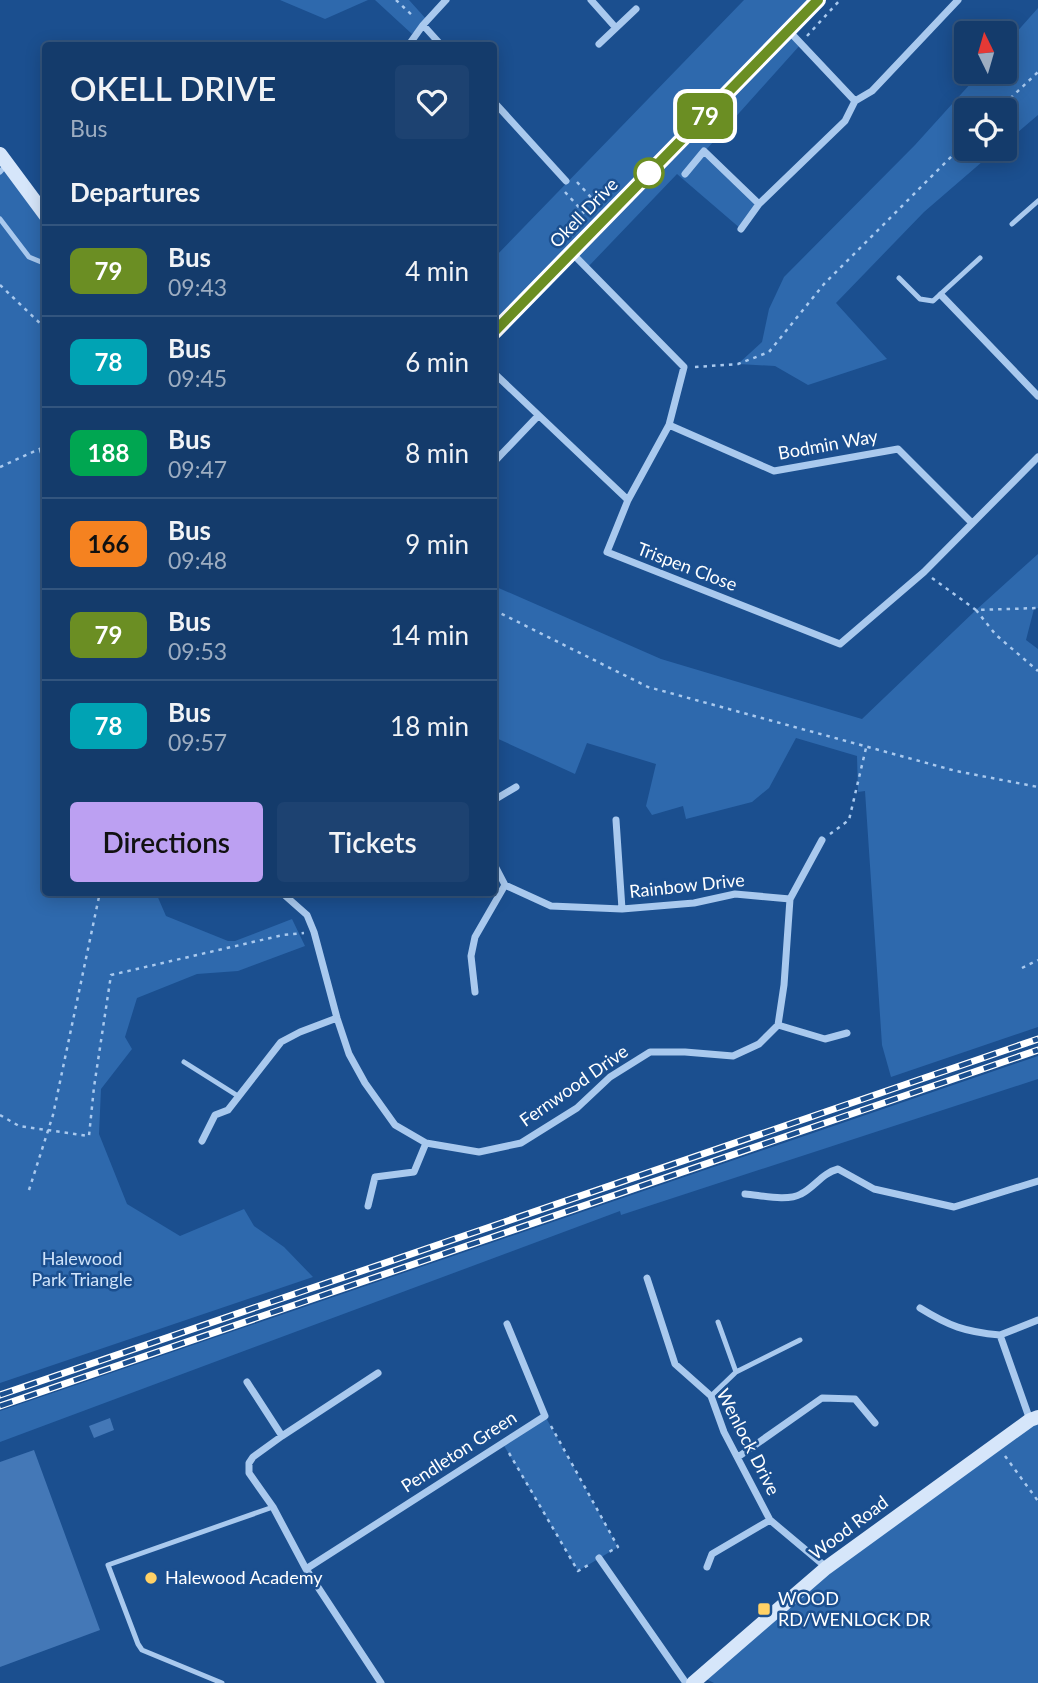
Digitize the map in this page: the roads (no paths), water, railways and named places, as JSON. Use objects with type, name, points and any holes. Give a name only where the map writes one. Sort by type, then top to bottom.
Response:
[{"type":"street","points":[[411,42],[423,24],[446,0]]},
{"type":"street","points":[[591,0],[616,28]]},
{"type":"street","name":"Okell Drive","points":[[497,329],[818,0]]},
{"type":"street","points":[[741,229],[760,204],[845,121],[855,101],[872,91],[958,0]]},
{"type":"street","points":[[599,44],[636,9]]},
{"type":"street","points":[[423,24],[439,42]]},
{"type":"street","points":[[789,31],[855,101]]},
{"type":"street","points":[[497,105],[566,181]]},
{"type":"street","points":[[685,174],[704,151],[760,204]]},
{"type":"street","points":[[2,164],[42,211]]},
{"type":"street","name":"Trispen Close","points":[[572,253],[684,367],[670,425],[628,500],[607,552],[840,644],[924,572],[1038,457]]},
{"type":"street","points":[[941,295],[1038,396]]},
{"type":"street","points":[[497,376],[537,417],[628,500]]},
{"type":"street","points":[[497,459],[537,417]]},
{"type":"street","name":"Bodmin Way","points":[[670,425],[774,471],[898,449],[971,522]]},
{"type":"street","points":[[497,798],[516,787]]},
{"type":"street","points":[[616,820],[622,909]]},
{"type":"street","points":[[822,840],[790,899],[784,985],[778,1025],[825,1039],[847,1032]]},
{"type":"street","points":[[475,992],[471,956],[475,937],[505,885],[497,870]]},
{"type":"street","name":"Rainbow Drive","points":[[505,885],[551,906],[622,909],[694,903],[735,894],[790,899]]},
{"type":"street","name":"Fernwood Drive","points":[[286,896],[307,915],[349,1054],[365,1083],[395,1125],[426,1143],[479,1152],[521,1143],[577,1108],[611,1077],[650,1052],[733,1056],[759,1044],[778,1025]]},
{"type":"street","points":[[202,1141],[215,1115],[228,1110],[281,1042],[337,1018]]},
{"type":"street","points":[[369,1206],[375,1177],[414,1172],[426,1143]]},
{"type":"street","points":[[745,1194],[788,1197],[800,1195],[828,1172],[838,1169],[874,1189],[954,1207],[1038,1181]]},
{"type":"street","name":"Wenlock Drive","points":[[648,1278],[675,1364],[711,1396],[724,1432],[770,1520],[827,1568]]},
{"type":"street","points":[[919,1308],[948,1325],[974,1333],[1000,1335],[1038,1320]]},
{"type":"street","name":"Pendleton Green","points":[[306,1569],[545,1416],[508,1324]]},
{"type":"street","points":[[1000,1335],[1034,1418]]},
{"type":"street","points":[[378,1373],[253,1457],[249,1463],[249,1473],[273,1507],[306,1569],[381,1683]]},
{"type":"street","points":[[247,1382],[282,1436]]},
{"type":"street","points":[[738,1457],[822,1398],[855,1399],[876,1423]]},
{"type":"street","name":"Wood Road","points":[[692,1683],[827,1568],[1034,1418]]},
{"type":"street","points":[[707,1567],[712,1554],[770,1520]]},
{"type":"street","points":[[599,1558],[686,1683]]},
{"type":"lane","points":[[1012,224],[1038,201]]},
{"type":"lane","points":[[0,219],[29,257],[42,262]]},
{"type":"lane","points":[[899,278],[920,299],[933,301],[980,258]]},
{"type":"lane","points":[[184,1062],[238,1096]]},
{"type":"lane","points":[[718,1322],[736,1372]]},
{"type":"lane","points":[[711,1396],[736,1372],[800,1340]]},
{"type":"lane","points":[[222,1683],[142,1650],[108,1565],[273,1507]]},
{"type":"railway","points":[[0,1395],[1038,1039]]},
{"type":"railway","points":[[0,1406],[1038,1050]]},
{"type":"place","name":"Halewood Academy","points":[[151,1578]]},
{"type":"place","name":"WOOD RD/WENLOCK DR","points":[[764,1609]]},
{"type":"park label","name":"Halewood Park Triangle","points":[[82,1269]]}]
